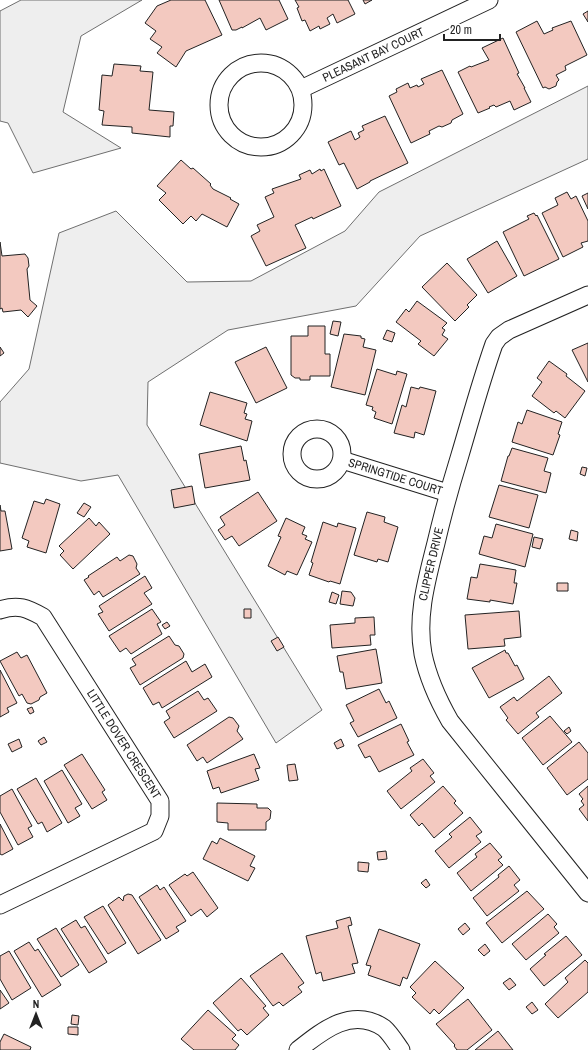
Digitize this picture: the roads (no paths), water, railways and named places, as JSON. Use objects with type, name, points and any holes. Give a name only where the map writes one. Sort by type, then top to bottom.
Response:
[{"type":"street","name":"PLEASANT BAY COURT","points":[[301,88],[488,0]]},
{"type":"street","points":[[264,62],[280,67],[293,76],[301,88],[304,103],[300,124],[291,136],[275,146],[260,148],[250,146],[236,140],[226,129],[220,115],[218,104],[222,88],[230,76],[249,64],[264,62]]},
{"type":"street","name":"CLIPPER DRIVE","points":[[588,294],[509,330],[499,337],[494,344],[448,493],[425,586],[421,628],[423,653],[430,679],[438,701],[450,721],[588,893]]},
{"type":"street","name":"SPRINGTIDE COURT","points":[[342,460],[448,493]]},
{"type":"street","name":"LITTLE DOVER CRESCENT","points":[[0,610],[9,607],[27,608],[43,617],[160,801],[160,816],[154,831],[0,905]]},
{"type":"street","points":[[298,1050],[322,1031],[338,1023],[354,1020],[370,1021],[384,1029],[401,1050]]}]
